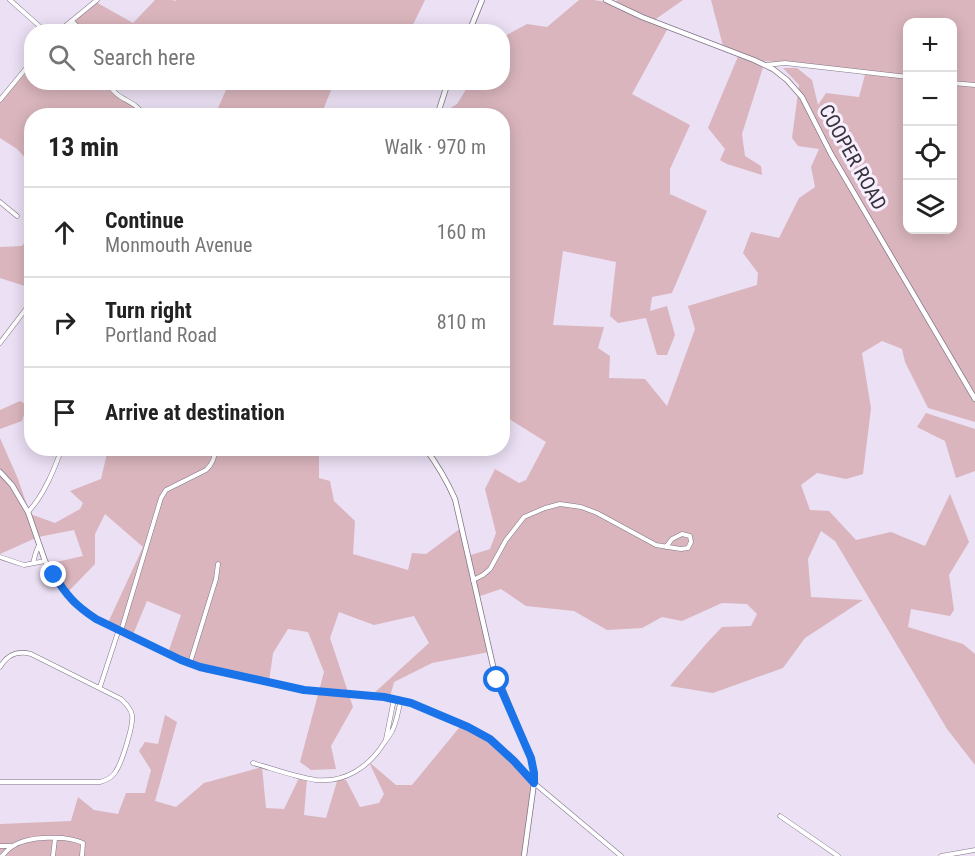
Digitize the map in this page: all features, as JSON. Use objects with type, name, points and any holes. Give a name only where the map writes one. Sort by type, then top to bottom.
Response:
[{"type":"street","points":[[10,0],[37,24]]},
{"type":"street","points":[[67,24],[97,0]]},
{"type":"street","points":[[472,24],[482,0]]},
{"type":"street","name":"COOPER ROAD","points":[[606,0],[642,17],[766,65],[787,80],[802,97],[831,154],[975,399]]},
{"type":"street","points":[[71,21],[75,24]]},
{"type":"street","points":[[766,65],[785,63],[903,76]]},
{"type":"street","points":[[0,100],[24,72]]},
{"type":"street","points":[[957,83],[975,86]]},
{"type":"street","points":[[113,90],[116,95],[139,108]]},
{"type":"street","points":[[440,108],[445,90]]},
{"type":"street","points":[[0,202],[17,216]]},
{"type":"street","points":[[0,343],[24,312]]},
{"type":"street","points":[[28,512],[40,495],[59,456]]},
{"type":"street","points":[[100,687],[120,630],[160,498],[166,490],[206,470],[213,462],[214,456]]},
{"type":"street","points":[[430,456],[450,486],[455,499],[497,680],[531,758],[534,783],[524,856]]},
{"type":"street","points":[[0,472],[12,485],[28,512],[45,561],[63,589],[73,602],[96,619],[206,669],[304,690],[377,696],[420,706],[484,735],[496,743],[534,783],[621,856]]},
{"type":"street","points":[[473,580],[490,569],[506,540],[524,517],[560,504],[581,507],[597,513],[656,545],[666,547],[681,549],[688,548],[691,542],[690,536],[682,534],[672,539],[666,547]]},
{"type":"street","points":[[33,563],[40,544]]},
{"type":"street","points":[[0,557],[24,565],[45,561]]},
{"type":"street","points":[[190,663],[216,579],[218,564]]},
{"type":"street","points":[[0,667],[6,658],[14,654],[25,652],[37,656],[121,699],[132,714],[130,730],[121,759],[112,776],[100,782],[0,782]]},
{"type":"street","points":[[386,740],[394,699]]},
{"type":"street","points":[[254,763],[309,779],[337,779],[351,774],[368,763],[380,750],[394,727],[401,700]]},
{"type":"street","points":[[780,816],[838,856]]},
{"type":"street","points":[[0,846],[13,846],[35,839],[74,839],[83,843],[81,856]]},
{"type":"street","points":[[53,856],[55,839]]},
{"type":"street","points":[[2,856],[13,846]]},
{"type":"street","points":[[941,856],[975,850]]},
{"type":"shaded area","points":[[155,0],[425,0],[413,24],[69,24],[94,1],[133,23]]},
{"type":"shaded area","points":[[579,0],[612,3],[618,0],[683,0],[653,21],[668,28],[632,94],[690,125],[670,169],[670,194],[707,211],[672,293],[652,297],[650,311],[667,306],[675,335],[667,355],[657,355],[646,318],[618,323],[610,316],[616,262],[563,251],[553,325],[604,327],[598,348],[610,356],[609,378],[645,379],[667,406],[695,329],[688,306],[757,285],[758,273],[743,253],[751,232],[779,238],[799,198],[815,187],[811,167],[819,149],[798,146],[792,138],[799,85],[783,68],[797,68],[812,80],[818,105],[826,93],[859,97],[866,71],[765,61],[742,134],[745,156],[761,166],[762,175],[727,164],[720,160],[725,149],[708,128],[739,54],[723,46],[711,0],[975,0],[975,422],[928,408],[905,362],[902,349],[882,341],[862,353],[871,408],[863,474],[846,479],[817,473],[801,485],[810,510],[829,511],[856,540],[891,532],[925,546],[950,494],[969,542],[949,575],[954,610],[950,616],[911,609],[908,627],[963,644],[975,654],[975,765],[947,729],[835,541],[821,531],[808,559],[811,597],[863,600],[805,638],[783,668],[713,693],[670,686],[722,627],[751,626],[757,614],[747,604],[722,603],[682,621],[662,617],[642,628],[607,630],[574,611],[526,606],[501,589],[477,597],[489,652],[432,663],[394,682],[390,697],[372,695],[429,643],[414,616],[374,625],[339,612],[330,638],[353,707],[331,746],[336,769],[311,770],[300,762],[324,672],[308,632],[288,629],[273,653],[269,682],[195,667],[168,653],[181,615],[147,601],[132,637],[107,625],[143,547],[105,514],[95,534],[95,564],[65,595],[47,564],[83,556],[74,530],[38,537],[0,554],[0,438],[30,514],[55,523],[80,509],[83,503],[70,491],[101,479],[106,456],[319,456],[319,478],[330,481],[334,501],[355,521],[353,554],[408,570],[412,553],[426,554],[461,528],[468,556],[490,549],[496,533],[485,489],[495,469],[519,483],[526,480],[546,442],[510,419],[510,108],[450,108],[457,104],[466,90],[510,90],[510,33],[527,24],[547,27]]},
{"type":"shaded area","points":[[24,75],[24,90],[113,90],[140,108],[24,108],[24,156],[0,138],[0,102]]},
{"type":"shaded area","points":[[226,90],[331,90],[324,108],[218,108]]},
{"type":"shaded area","points":[[24,243],[24,286],[0,278],[0,247],[22,246]]},
{"type":"shaded area","points":[[20,401],[24,403],[22,421],[0,429],[0,410]]},
{"type":"shaded area","points":[[926,413],[975,429],[975,471],[956,478],[945,441],[917,427]]},
{"type":"shaded area","points":[[165,715],[177,722],[155,801],[176,807],[204,783],[262,767],[266,808],[284,809],[300,776],[307,779],[304,815],[326,818],[338,778],[346,780],[360,807],[379,803],[384,794],[369,762],[396,785],[412,785],[463,723],[494,741],[533,783],[524,856],[0,856],[0,824],[71,821],[78,797],[94,810],[118,814],[126,793],[145,793],[151,770],[139,751],[145,742],[158,744]]},
{"type":"route","points":[[54,575],[73,602],[96,619],[181,660],[206,669],[287,687],[315,692],[384,697],[411,703],[490,739],[534,783],[531,758],[497,680]]}]
